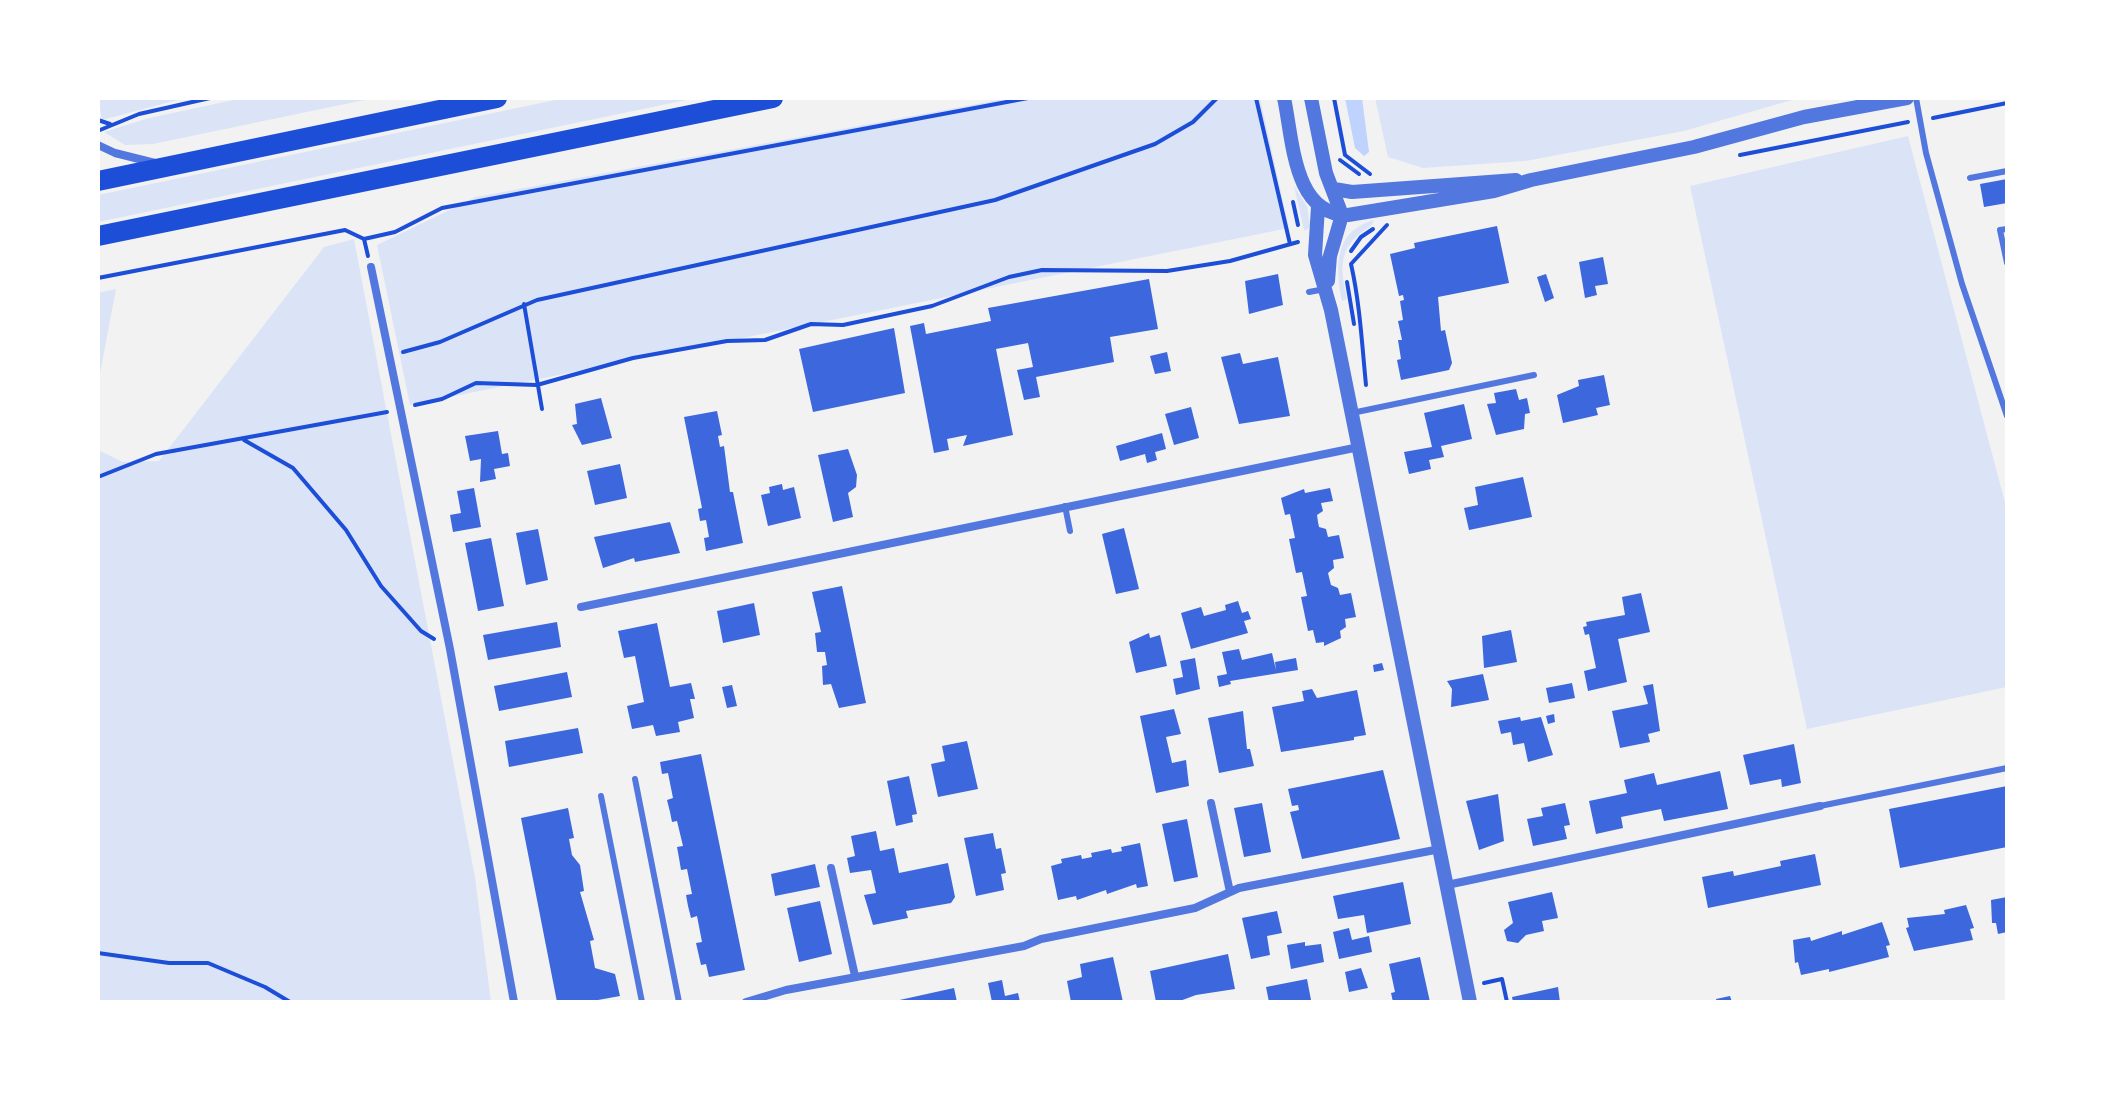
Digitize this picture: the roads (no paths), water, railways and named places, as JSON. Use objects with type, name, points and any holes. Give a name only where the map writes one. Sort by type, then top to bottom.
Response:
[{"type":"main road","points":[[98,181],[497,98]]},
{"type":"main road","points":[[98,236],[773,98]]},
{"type":"street","points":[[1284,98],[1303,183],[1318,207],[1315,255],[1327,289],[1470,1002]]},
{"type":"street","points":[[1311,98],[1326,173],[1342,215],[1330,256],[1327,289]]},
{"type":"street","points":[[1318,207],[1342,215],[1494,191],[1531,180],[1694,147],[1804,117],[1907,98]]},
{"type":"street","points":[[98,145],[115,153],[167,166]]},
{"type":"street","points":[[1334,189],[1352,192],[1495,179],[1531,180]]},
{"type":"street","points":[[371,267],[450,649],[514,1002]]},
{"type":"street","points":[[581,607],[1359,447]]},
{"type":"street","points":[[1211,803],[1230,892]]},
{"type":"street","points":[[1447,885],[1820,806]]},
{"type":"street","points":[[746,1002],[855,976],[1010,949],[1041,939],[1195,908],[1230,892],[1440,849]]},
{"type":"street","points":[[831,868],[855,976]]},
{"type":"lane","points":[[1916,98],[1919,120],[1969,309],[2007,416]]},
{"type":"lane","points":[[1970,178],[2007,171]]},
{"type":"lane","points":[[2007,229],[2000,230],[2007,263]]},
{"type":"lane","points":[[1309,292],[1327,289]]},
{"type":"lane","points":[[1352,413],[1534,375]]},
{"type":"lane","points":[[1065,506],[1070,531]]},
{"type":"lane","points":[[1820,806],[2007,768]]},
{"type":"lane","points":[[635,779],[679,1002]]},
{"type":"lane","points":[[601,796],[642,1002]]},
{"type":"water","points":[[1345,98],[1362,98],[1369,152],[1364,156],[1355,148]]}]
